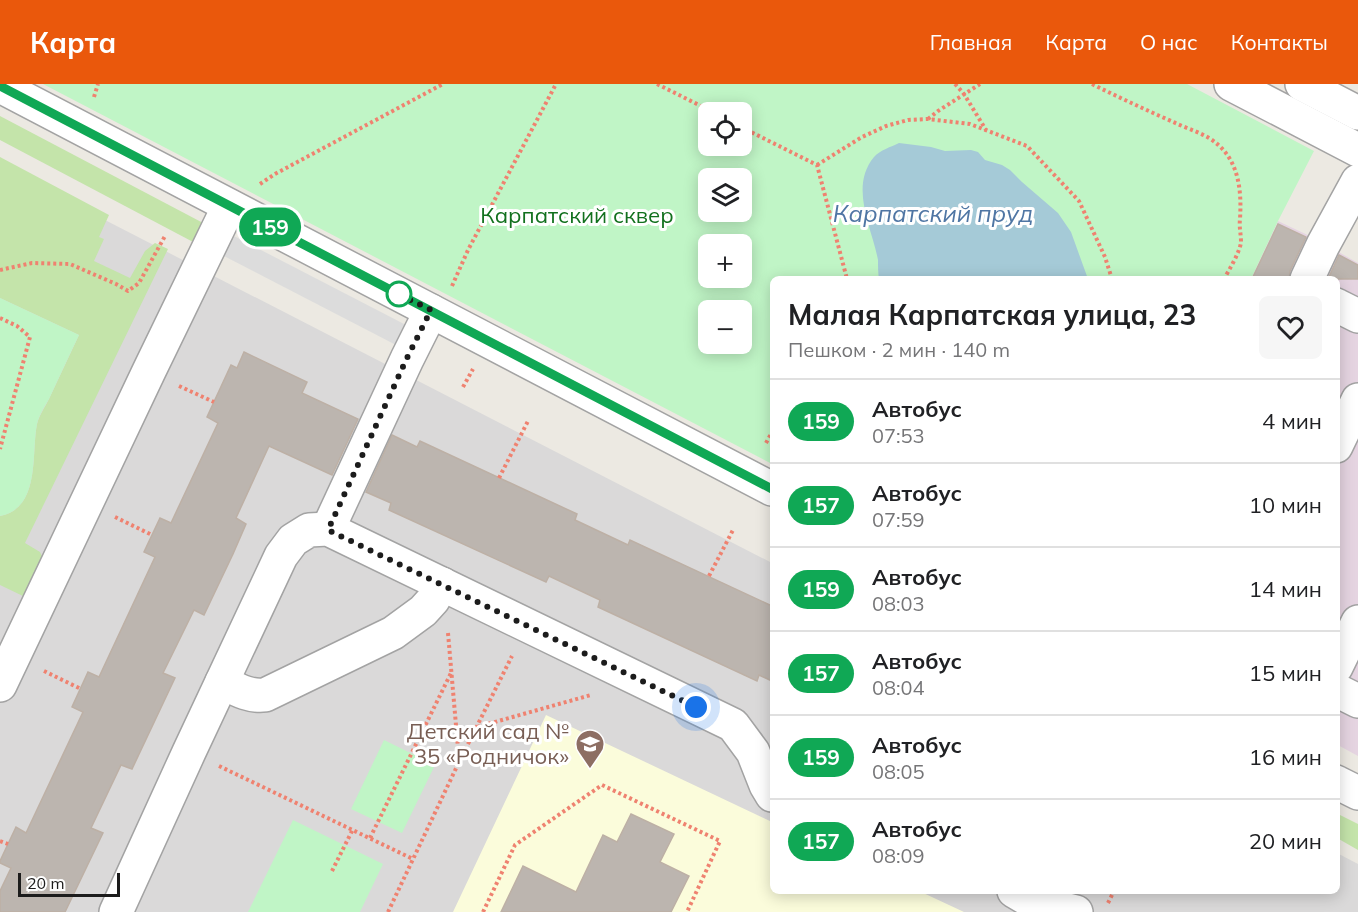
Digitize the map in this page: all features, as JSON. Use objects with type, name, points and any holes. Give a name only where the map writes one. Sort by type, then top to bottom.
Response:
[{"type":"street","points":[[1231,84],[1358,150]]},
{"type":"street","points":[[1302,84],[1358,113]]},
{"type":"street","points":[[0,86],[770,488]]},
{"type":"street","points":[[1308,276],[1358,181]]},
{"type":"street","points":[[7,671],[229,206]]},
{"type":"street","points":[[1340,307],[1358,316]]},
{"type":"street","points":[[328,530],[431,310]]},
{"type":"street","points":[[1340,438],[1358,400]]},
{"type":"street","points":[[116,912],[281,556],[293,540],[309,530],[328,530],[733,725],[753,752],[770,792]]},
{"type":"street","points":[[222,682],[246,694],[265,695],[393,633],[423,611],[442,585]]},
{"type":"street","points":[[1340,659],[1358,622]]},
{"type":"street","points":[[1340,692],[1358,701]]},
{"type":"street","points":[[1340,784],[1358,793]]},
{"type":"street","points":[[1026,901],[1076,912]]},
{"type":"path","points":[[229,206],[275,174],[443,84]]},
{"type":"path","points":[[454,282],[468,250],[556,84]]},
{"type":"path","points":[[657,84],[698,104]]},
{"type":"path","points":[[955,84],[964,94],[986,130]]},
{"type":"path","points":[[928,119],[980,84]]},
{"type":"path","points":[[1092,84],[1207,136],[1227,154],[1237,172],[1241,243],[1226,276]]},
{"type":"path","points":[[816,165],[862,137],[886,126],[908,120],[928,119],[970,124],[986,130],[1027,146],[1079,201],[1106,257],[1111,276]]},
{"type":"path","points":[[752,133],[816,165],[846,276]]},
{"type":"path","points":[[0,270],[32,263],[70,264],[128,291],[139,283],[165,236]]},
{"type":"path","points":[[0,318],[17,326],[30,337],[0,449]]},
{"type":"path","points":[[463,387],[476,363]]},
{"type":"path","points":[[499,478],[528,421]]},
{"type":"path","points":[[766,443],[770,436]]},
{"type":"path","points":[[709,576],[733,530]]},
{"type":"path","points":[[442,585],[447,614],[459,762]]},
{"type":"path","points":[[388,912],[527,626]]},
{"type":"path","points":[[7,671],[81,689]]},
{"type":"path","points":[[370,838],[451,673]]},
{"type":"path","points":[[476,727],[641,681]]},
{"type":"path","points":[[189,752],[413,858]]},
{"type":"path","points":[[483,912],[515,845],[602,785],[720,841],[687,912]]},
{"type":"path","points":[[332,871],[353,829]]},
{"type":"path","points":[[0,841],[8,844]]},
{"type":"shaded area","points":[[0,166],[770,562],[770,894],[1340,894],[1340,855],[1358,864],[1358,912],[0,912]]},
{"type":"shaded area","points":[[1278,221],[1358,263],[1358,756],[1340,746],[1340,276],[1252,276]]},
{"type":"shaded area","points":[[232,235],[406,325],[396,345],[222,255]]},
{"type":"shaded area","name":"Детский сад № 35 «Родничок»","points":[[546,715],[770,821],[770,894],[925,894],[964,912],[453,912]]},
{"type":"green space","name":"Карпатский сквер","points":[[43,84],[1187,84],[1314,151],[1252,276],[770,276],[770,463]]},
{"type":"green space","points":[[0,116],[205,224],[195,243],[0,140]]},
{"type":"green space","points":[[0,157],[109,215],[99,237],[104,239],[94,261],[130,278],[145,251],[155,243],[168,249],[25,543],[40,552],[43,558],[25,597],[0,585],[0,516],[13,511],[28,491],[32,478],[38,421],[79,335],[0,298]]},
{"type":"green space","points":[[0,298],[79,335],[38,421],[32,478],[28,491],[13,511],[0,516]]},
{"type":"green space","points":[[384,740],[435,765],[402,833],[351,809]]},
{"type":"green space","points":[[1340,815],[1358,824],[1358,850],[1340,840]]},
{"type":"green space","points":[[293,820],[383,864],[360,912],[248,912]]},
{"type":"water","name":"Карпатский пруд","points":[[899,143],[945,151],[971,150],[978,152],[985,160],[1002,165],[1058,213],[1071,232],[1087,276],[879,276],[878,260],[864,208],[863,181],[874,157]]},
{"type":"building","points":[[1278,224],[1306,237],[1289,276],[1253,276]]},
{"type":"building","points":[[1339,255],[1358,265],[1358,279],[1340,279],[1340,276],[1329,276]]},
{"type":"building","points":[[244,352],[307,382],[302,393],[358,419],[332,475],[269,446],[236,518],[246,524],[233,554],[204,615],[194,610],[163,673],[175,678],[132,769],[121,765],[91,828],[103,833],[65,912],[0,912],[0,891],[11,868],[0,861],[16,827],[26,833],[83,712],[72,707],[88,672],[99,677],[155,557],[144,552],[160,518],[171,523],[218,423],[207,417],[231,365],[237,368]]},
{"type":"building","points":[[392,435],[417,447],[420,441],[577,514],[575,520],[628,545],[630,540],[770,605],[770,680],[759,675],[757,681],[598,607],[600,600],[549,576],[546,582],[389,510],[391,503],[366,492]]},
{"type":"building","points":[[631,814],[674,834],[660,862],[689,876],[671,912],[501,912],[523,866],[576,892],[603,835],[617,842]]},
{"type":"bus line","name":"159","points":[[0,86],[770,488]]},
{"type":"place","name":"Детский сад № 35 «Родничок»","points":[[590,770]]},
{"type":"route","points":[[399,294],[390,290],[431,310],[328,530],[696,707]]}]
